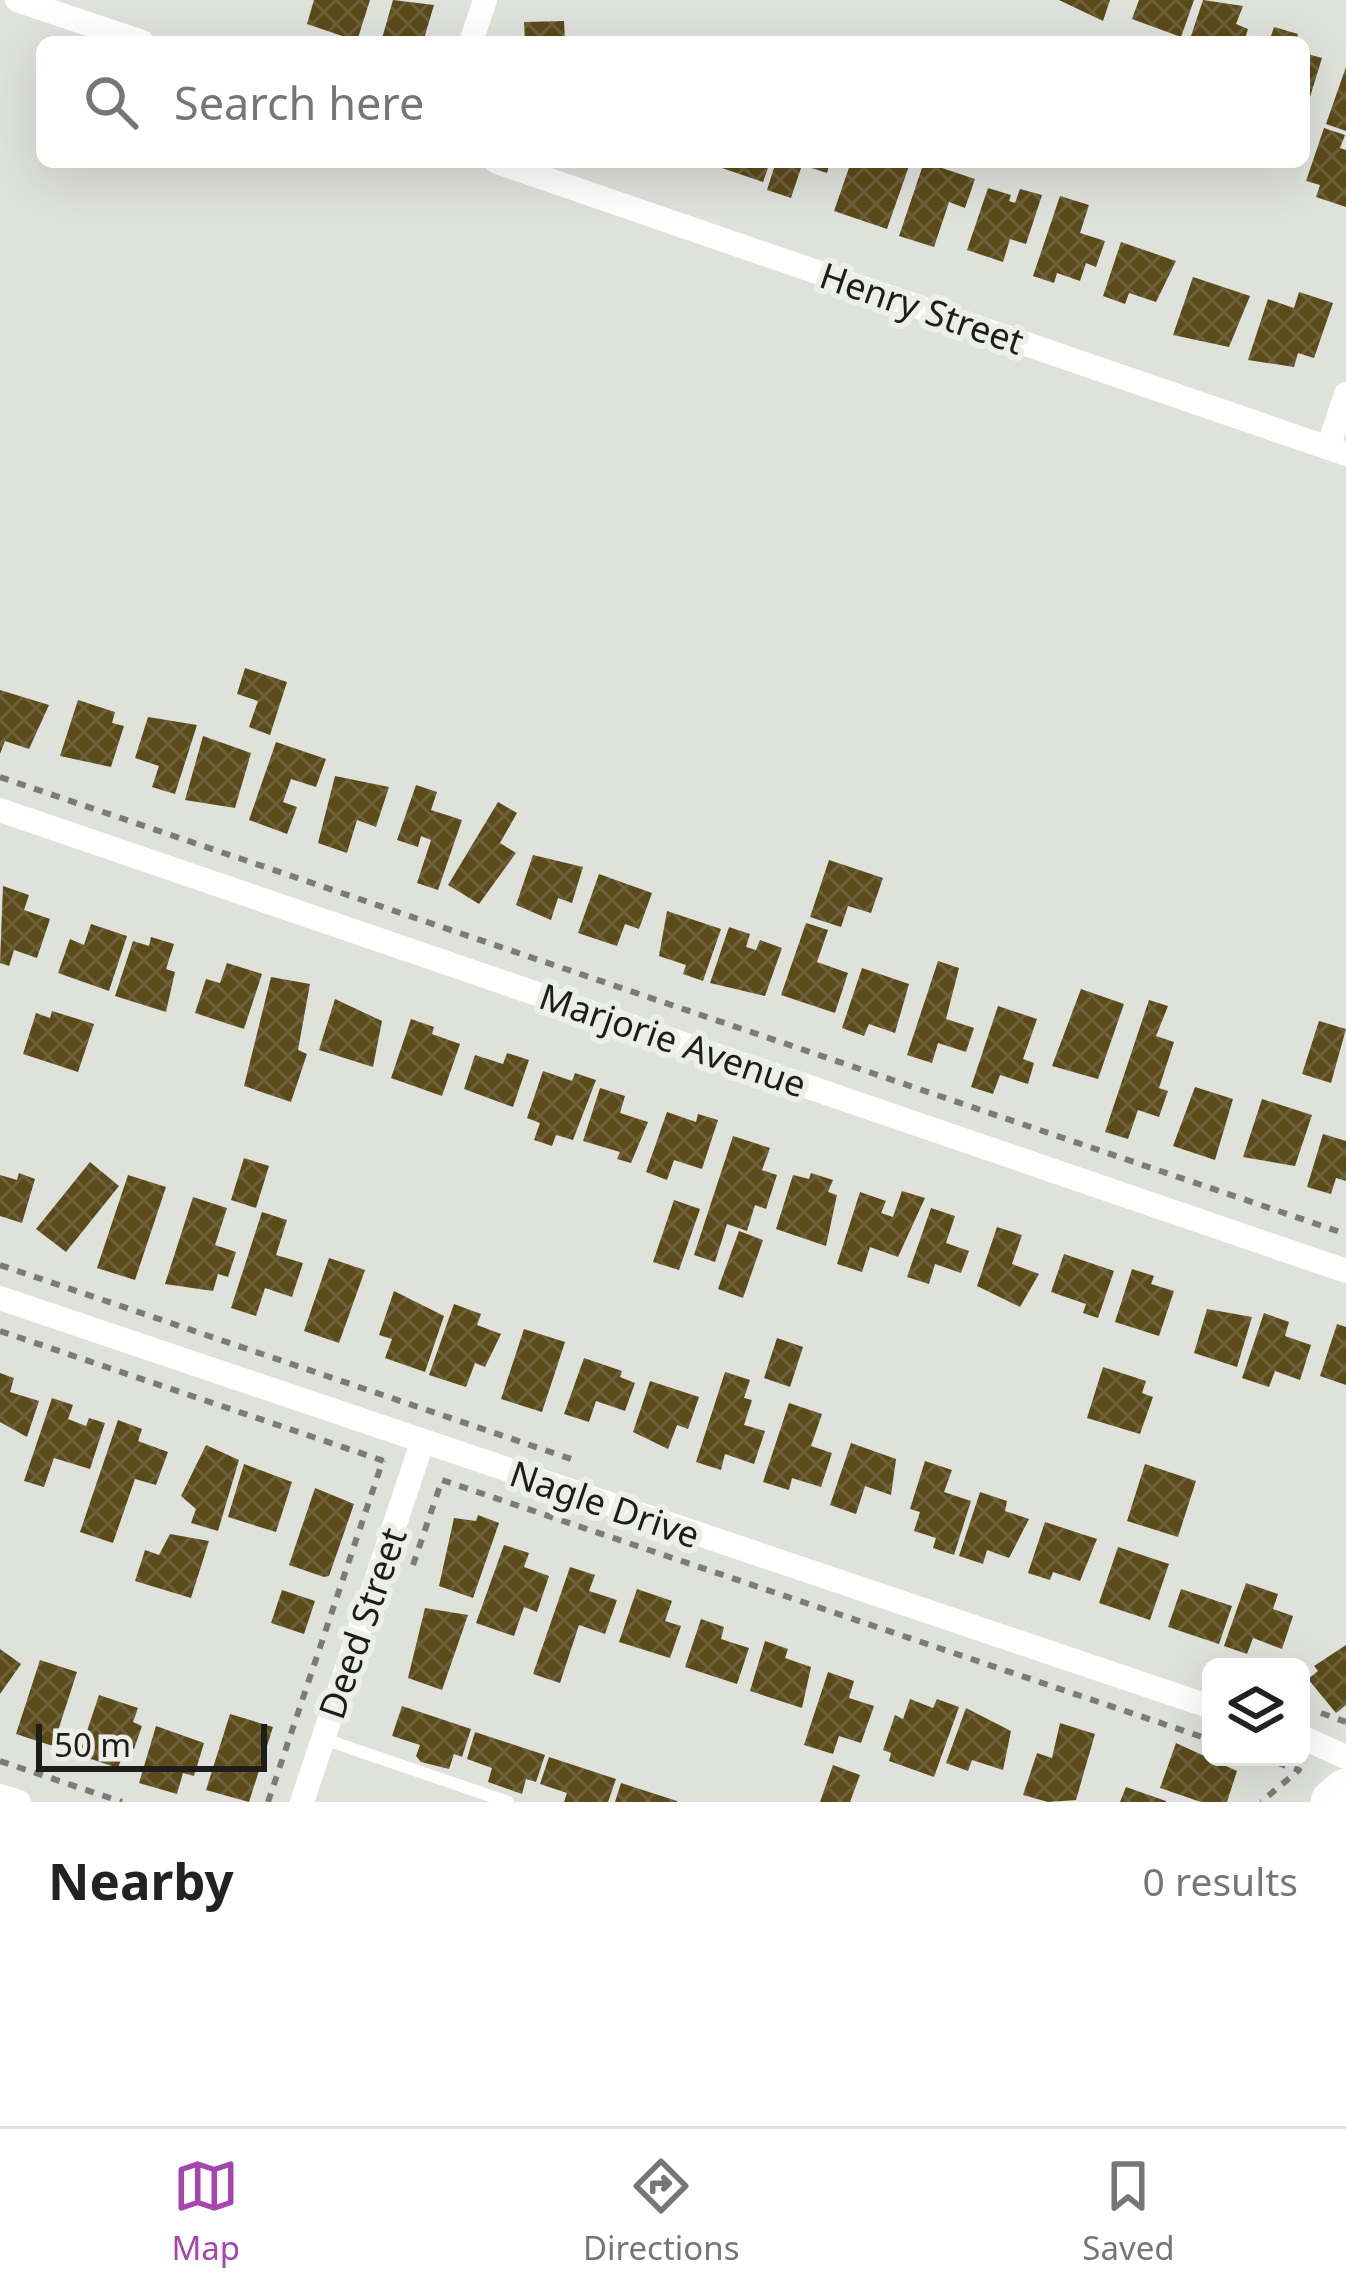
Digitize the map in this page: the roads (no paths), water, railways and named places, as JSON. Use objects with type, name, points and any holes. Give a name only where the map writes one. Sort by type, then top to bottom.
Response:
[{"type":"highway","points":[[1333,1802],[1346,1791]]},
{"type":"street","points":[[17,0],[124,36]]},
{"type":"street","points":[[473,36],[485,0]]},
{"type":"street","name":"Henry Street","points":[[514,168],[1337,451]]},
{"type":"street","points":[[1337,451],[1346,394]]},
{"type":"street","name":"Marjorie Avenue","points":[[0,810],[1346,1271]]},
{"type":"street","name":"Nagle Drive","points":[[0,1298],[1202,1704]]},
{"type":"street","name":"Deed Street","points":[[302,1802],[422,1443]]},
{"type":"street","points":[[1310,1741],[1346,1757]]},
{"type":"street","points":[[0,1796],[19,1802]]},
{"type":"lane","points":[[324,1739],[508,1802]]}]
